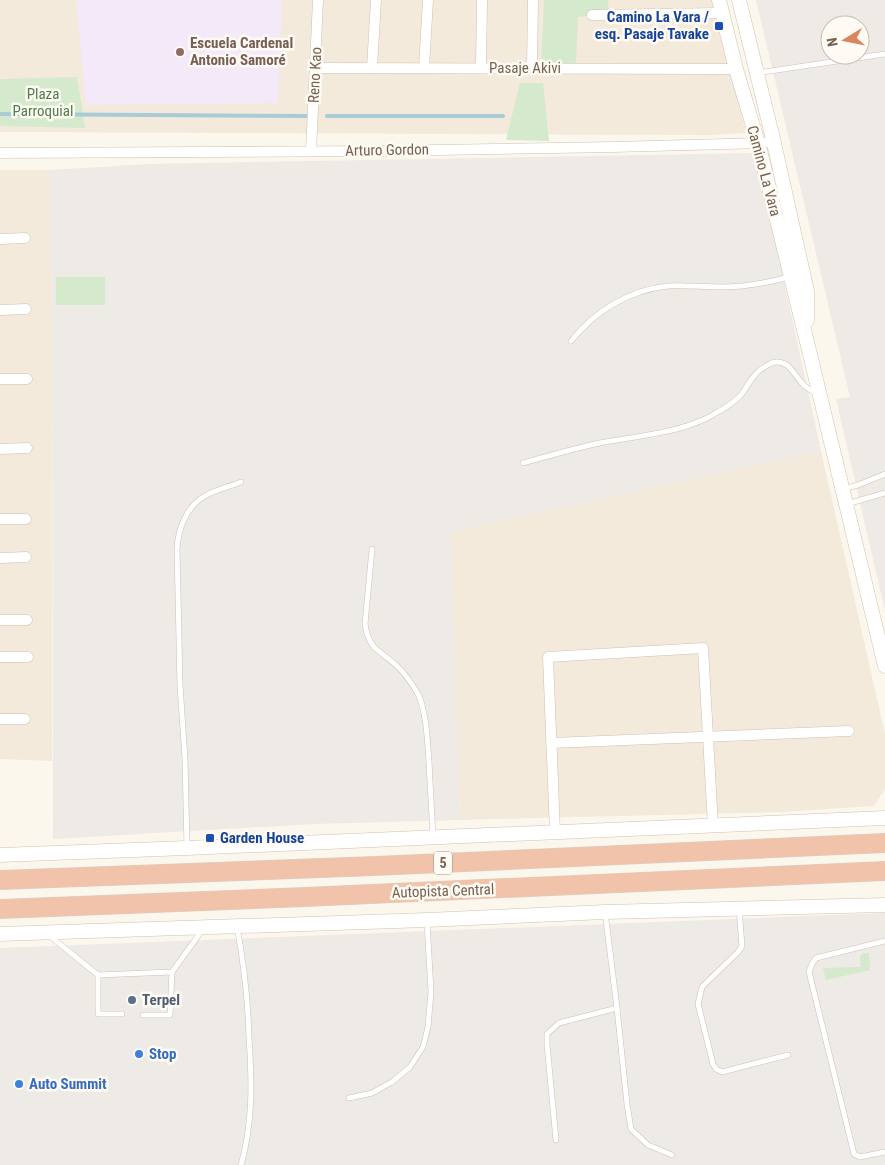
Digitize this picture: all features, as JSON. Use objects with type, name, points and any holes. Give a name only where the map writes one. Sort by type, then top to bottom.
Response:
[{"type":"highway","name":"Autopista Central","points":[[0,880],[885,843]]},
{"type":"highway","name":"Autopista Central","points":[[0,909],[885,872]]},
{"type":"street","name":"Reno Kao","points":[[312,151],[318,0]]},
{"type":"street","points":[[372,68],[376,0]]},
{"type":"street","points":[[424,68],[428,0]]},
{"type":"street","points":[[481,68],[482,0]]},
{"type":"street","points":[[532,68],[533,0]]},
{"type":"street","name":"Camino La Vara","points":[[739,0],[774,143],[807,291],[807,342]]},
{"type":"street","points":[[592,15],[720,6]]},
{"type":"street","name":"Camino La Vara","points":[[720,6],[758,143],[885,666]]},
{"type":"street","name":"Pasaje Akivi","points":[[315,68],[736,69]]},
{"type":"street","name":"Arturo Gordon","points":[[0,153],[312,151],[774,143]]},
{"type":"street","points":[[0,239],[25,238]]},
{"type":"street","points":[[0,310],[26,309]]},
{"type":"street","points":[[0,379],[27,379]]},
{"type":"street","points":[[0,448],[27,448]]},
{"type":"street","points":[[0,519],[26,519]]},
{"type":"street","points":[[0,558],[26,557]]},
{"type":"street","points":[[0,620],[27,620]]},
{"type":"street","points":[[555,832],[548,658],[703,648],[713,826]]},
{"type":"street","points":[[0,657],[28,657]]},
{"type":"street","points":[[0,719],[25,719]]},
{"type":"street","points":[[551,743],[849,731]]},
{"type":"street","points":[[0,855],[713,826],[882,817]]},
{"type":"street","points":[[0,934],[885,904]]},
{"type":"lane","points":[[757,74],[885,54]]},
{"type":"lane","points":[[571,341],[598,314],[618,301],[653,288],[700,285],[722,287],[748,286],[791,276]]},
{"type":"lane","points":[[523,463],[598,443],[665,432],[694,424],[734,402],[758,371],[777,362],[789,366],[802,383],[820,395]]},
{"type":"lane","points":[[842,489],[885,474]]},
{"type":"lane","points":[[187,848],[186,759],[180,665],[177,538],[184,519],[196,502],[205,496],[241,482]]},
{"type":"lane","points":[[846,504],[885,494]]},
{"type":"lane","points":[[372,549],[365,624],[366,631],[375,649],[405,675],[415,689],[423,707],[427,732],[433,838]]},
{"type":"lane","points":[[739,908],[742,946],[702,988],[698,1004],[713,1064],[716,1069],[722,1072],[788,1056]]},
{"type":"lane","points":[[605,912],[631,1128],[648,1145],[672,1155]]},
{"type":"lane","points":[[350,1098],[372,1092],[392,1082],[410,1067],[424,1047],[431,992],[427,920]]},
{"type":"lane","points":[[237,926],[245,979],[251,1074],[250,1118],[241,1165]]},
{"type":"lane","points":[[143,1015],[170,1015],[172,972],[204,927]]},
{"type":"lane","points":[[46,932],[98,975],[172,972]]},
{"type":"lane","points":[[885,941],[816,958],[809,972],[854,1154],[860,1158],[885,1152]]},
{"type":"lane","points":[[98,975],[98,1014],[122,1014]]},
{"type":"lane","points":[[556,1140],[547,1034],[559,1023],[618,1008]]},
{"type":"shaded area","points":[[0,0],[715,0],[746,133],[709,135],[0,132]]},
{"type":"shaded area","name":"Escuela Cardenal Antonio Samoré","points":[[76,0],[282,0],[278,103],[86,105]]},
{"type":"shaded area","points":[[756,0],[885,0],[885,611],[836,399],[850,397]]},
{"type":"shaded area","points":[[756,153],[821,451],[451,532],[460,820],[314,824],[53,839],[50,170],[149,164]]},
{"type":"shaded area","points":[[0,170],[50,170],[52,761],[0,759]]},
{"type":"shaded area","points":[[821,451],[885,734],[885,789],[874,806],[782,812],[460,820],[450,532]]},
{"type":"shaded area","points":[[885,913],[885,1165],[0,1165],[0,948]]},
{"type":"green space","points":[[544,0],[608,0],[609,13],[578,17],[576,64],[541,67]]},
{"type":"green space","name":"Plaza Parroquial","points":[[77,77],[85,128],[0,126],[0,79]]},
{"type":"green space","points":[[520,83],[543,83],[549,141],[506,140]]},
{"type":"green space","points":[[56,277],[105,277],[105,305],[56,305]]},
{"type":"green space","points":[[862,953],[869,953],[870,970],[826,980],[823,968],[861,967],[860,958]]},
{"type":"waterway","points":[[0,114],[307,116]]},
{"type":"waterway","points":[[327,116],[503,116]]},
{"type":"place","name":"Camino La Vara / esq. Pasaje Tavake","points":[[719,26]]},
{"type":"place","name":"Escuela Cardenal Antonio Samoré","points":[[180,52]]},
{"type":"place","name":"Garden House","points":[[210,838]]},
{"type":"place","name":"Terpel","points":[[132,1000]]},
{"type":"place","name":"Stop","points":[[139,1054]]},
{"type":"place","name":"Auto Summit","points":[[19,1084]]}]
